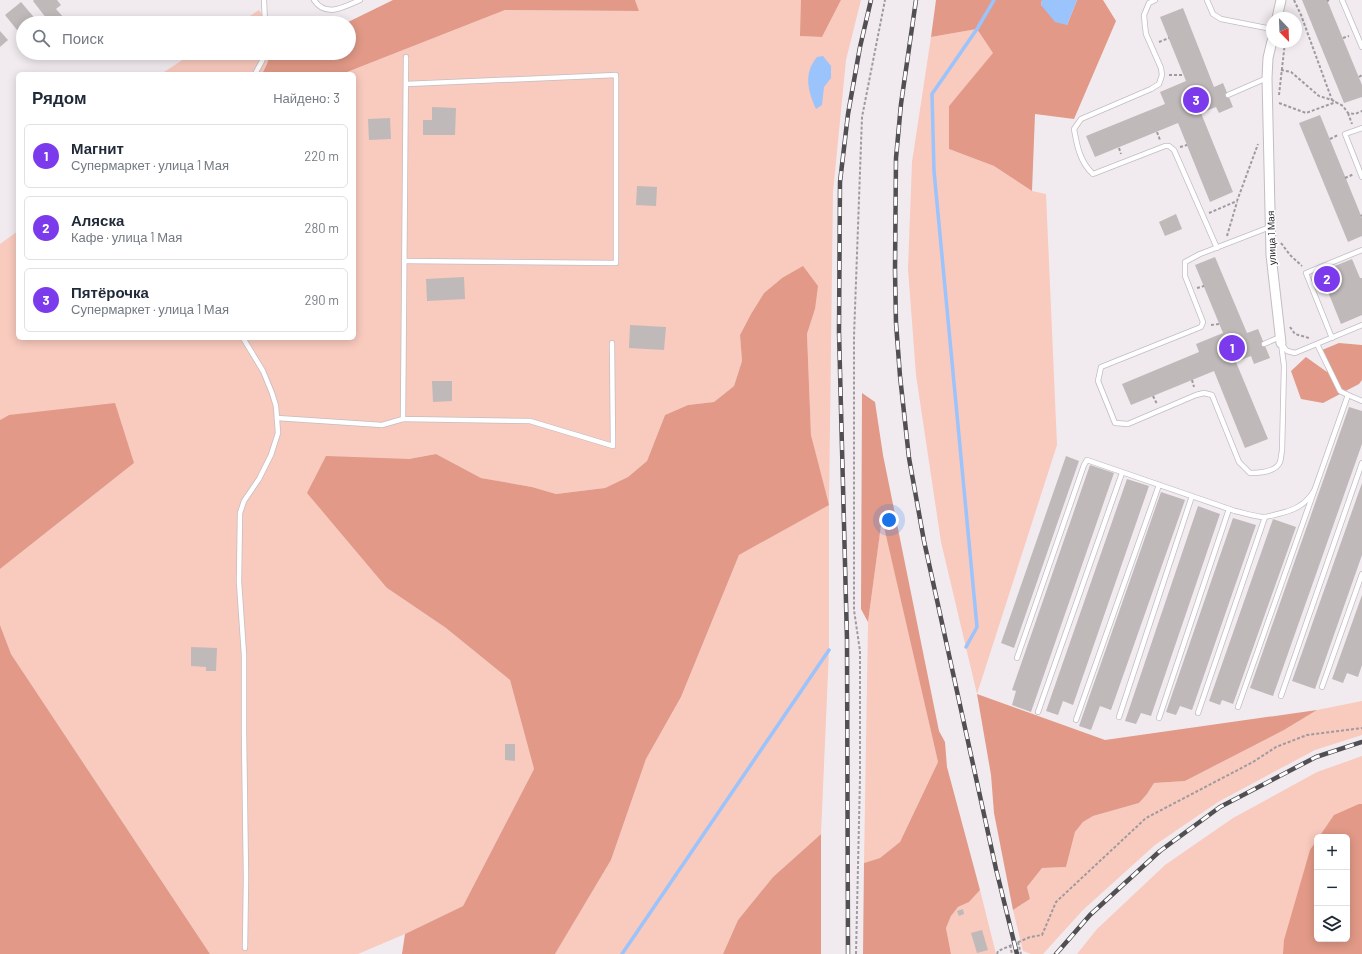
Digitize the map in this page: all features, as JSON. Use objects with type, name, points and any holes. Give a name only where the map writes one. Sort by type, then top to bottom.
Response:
[{"type":"street","points":[[1278,12],[1281,0]]},
{"type":"street","name":"улица 1 Мая","points":[[1270,48],[1268,58],[1267,78],[1270,226],[1271,255],[1280,340]]},
{"type":"lane","points":[[264,0],[265,16]]},
{"type":"lane","points":[[314,0],[321,8],[328,11],[360,0]]},
{"type":"lane","points":[[1155,0],[1149,3],[1144,15],[1146,34],[1161,68],[1162,75],[1159,84],[1151,89],[1081,119],[1074,129],[1078,149],[1081,159],[1093,174],[1165,146],[1169,146],[1174,150],[1217,248]]},
{"type":"lane","points":[[1207,0],[1213,14],[1221,19],[1266,28]]},
{"type":"lane","points":[[1342,0],[1362,47]]},
{"type":"lane","points":[[403,419],[406,57]]},
{"type":"lane","points":[[256,72],[262,60]]},
{"type":"lane","points":[[404,261],[616,263],[616,75],[406,84]]},
{"type":"lane","points":[[1228,95],[1267,78]]},
{"type":"lane","points":[[1362,128],[1345,134],[1362,177]]},
{"type":"lane","points":[[1270,226],[1200,254],[1186,262],[1185,276],[1204,322],[1201,327],[1100,367],[1098,381],[1115,423],[1128,424],[1196,395],[1204,393],[1212,395],[1239,462],[1250,473],[1263,473],[1274,468],[1280,463],[1282,451],[1284,366],[1280,340]]},
{"type":"lane","points":[[1332,338],[1306,273],[1362,250]]},
{"type":"lane","points":[[1280,340],[1287,351],[1295,353],[1362,325]]},
{"type":"lane","points":[[244,340],[263,371],[272,393],[276,406],[278,433],[271,455],[259,479],[244,501],[240,513],[240,582],[244,655],[246,878],[245,948]]},
{"type":"lane","points":[[1264,344],[1280,340]]},
{"type":"lane","points":[[277,418],[382,425],[403,419],[530,421],[613,446],[612,343]]},
{"type":"lane","points":[[1317,344],[1340,391],[1362,401]]},
{"type":"lane","points":[[1238,707],[1348,395]]},
{"type":"lane","points":[[1017,658],[1085,462],[1087,460],[1229,509],[1255,516],[1265,517],[1290,511],[1308,500],[1314,491]]},
{"type":"lane","points":[[1281,696],[1362,463]]},
{"type":"lane","points":[[1038,712],[1122,472]]},
{"type":"lane","points":[[1076,720],[1158,485]]},
{"type":"lane","points":[[1119,717],[1192,496]]},
{"type":"lane","points":[[1159,718],[1229,509]]},
{"type":"lane","points":[[1198,714],[1265,517]]},
{"type":"lane","points":[[1322,687],[1362,574]]},
{"type":"path","points":[[856,954],[860,778],[860,651],[854,610],[854,336],[862,117],[885,0]]},
{"type":"path","points":[[1294,0],[1301,15],[1332,100]]},
{"type":"path","points":[[1151,45],[1169,38]]},
{"type":"path","points":[[1278,110],[1284,48]]},
{"type":"path","points":[[1281,70],[1291,72],[1320,96],[1337,102],[1343,106],[1348,113],[1355,130]]},
{"type":"path","points":[[1162,75],[1184,75]]},
{"type":"path","points":[[1279,103],[1306,113],[1337,102]]},
{"type":"path","points":[[1348,113],[1354,114],[1362,111]]},
{"type":"path","points":[[1224,245],[1237,202],[1258,144]]},
{"type":"path","points":[[1202,216],[1237,202]]},
{"type":"path","points":[[1279,240],[1290,255],[1309,272]]},
{"type":"path","points":[[1286,322],[1295,334],[1310,338]]},
{"type":"path","points":[[997,954],[998,951],[1030,936],[1042,935],[1056,902],[1146,818],[1254,762],[1276,747],[1307,735],[1362,728]]},
{"type":"path","points":[[1018,942],[1021,954]]},
{"type":"path","points":[[1010,945],[1012,954]]},
{"type":"shaded area","points":[[393,0],[635,0],[639,11],[505,10],[347,72],[263,72],[268,60],[356,60],[356,18]]},
{"type":"shaded area","points":[[635,0],[801,0],[801,36],[822,37],[841,0],[861,0],[846,60],[833,192],[829,505],[829,650],[821,834],[773,877],[738,920],[723,954],[555,954],[611,860],[646,759],[681,697],[739,555],[828,505],[811,435],[807,334],[815,309],[782,278],[764,293],[740,335],[742,361],[734,386],[714,402],[688,405],[665,415],[647,461],[628,477],[605,488],[556,494],[532,487],[481,478],[436,454],[409,459],[387,588],[446,628],[510,680],[534,769],[463,906],[405,934],[358,954],[210,954],[11,654],[0,625],[0,569],[134,463],[9,415],[0,420],[0,244],[16,232],[16,340],[356,340],[356,72],[347,72],[505,10],[639,11]]},
{"type":"shaded area","points":[[801,0],[841,0],[822,37],[800,36]]},
{"type":"shaded area","points":[[936,0],[1042,0],[1041,5],[1067,25],[1077,0],[1103,0],[1116,21],[1074,119],[1035,114],[1032,191],[994,166],[949,149],[949,106],[993,53],[977,29],[931,37]]},
{"type":"shaded area","points":[[259,10],[263,16],[250,16]]},
{"type":"shaded area","points":[[977,29],[994,54],[949,106],[949,149],[994,166],[1032,191],[1046,194],[1057,445],[977,694],[941,542],[916,375],[908,269],[912,162],[931,37]]},
{"type":"shaded area","points":[[182,60],[268,60],[263,72],[164,72]]},
{"type":"shaded area","points":[[803,266],[818,286],[815,309],[807,334],[811,435],[829,505],[739,555],[681,697],[646,759],[611,860],[555,954],[402,954],[405,934],[463,906],[534,769],[510,680],[446,628],[387,588],[307,493],[326,456],[409,459],[436,454],[481,478],[532,487],[556,494],[605,488],[628,477],[647,461],[665,415],[688,405],[714,402],[734,386],[742,361],[740,335],[751,314],[764,293],[782,278]]},
{"type":"shaded area","points":[[1339,343],[1362,345],[1362,380],[1359,384],[1323,403],[1301,399],[1291,371],[1306,357],[1327,372],[1322,350]]},
{"type":"shaded area","points":[[862,393],[875,402],[883,455],[939,731],[945,742],[947,767],[980,890],[969,902],[958,907],[951,916],[946,928],[951,954],[863,954],[864,863],[880,858],[900,842],[938,762],[882,518],[868,622],[861,609]]},
{"type":"shaded area","points":[[115,403],[134,463],[0,569],[0,420],[9,415]]},
{"type":"shaded area","points":[[882,516],[938,762],[900,842],[880,858],[864,863],[868,622]]},
{"type":"shaded area","points":[[0,625],[11,654],[210,954],[0,954]]},
{"type":"shaded area","points":[[977,694],[1105,740],[1317,710],[1284,730],[1185,781],[1154,783],[1139,803],[1093,816],[1083,822],[1075,832],[1066,867],[1042,868],[1027,887],[1030,899],[1013,910],[994,813],[991,775]]},
{"type":"shaded area","points":[[1362,701],[1362,735],[1315,750],[1218,802],[1155,845],[1083,910],[1043,954],[1031,954],[1023,951],[1013,910],[1030,899],[1027,887],[1042,868],[1066,867],[1075,832],[1083,822],[1093,816],[1139,803],[1154,783],[1185,781],[1284,730],[1317,710]]},
{"type":"shaded area","points":[[1362,756],[1362,954],[1077,954],[1097,929],[1165,865],[1233,818],[1317,772]]},
{"type":"shaded area","points":[[1362,804],[1362,954],[1283,954],[1284,940],[1310,850],[1314,844],[1314,942],[1350,942],[1350,834],[1321,834],[1334,815]]},
{"type":"shaded area","points":[[821,834],[821,954],[723,954],[738,920],[773,877]]},
{"type":"shaded area","points":[[980,890],[996,954],[951,954],[946,928],[951,916],[958,907],[969,902]]},
{"type":"water","points":[[1042,0],[1077,0],[1067,25],[1055,22],[1041,5]]},
{"type":"water","points":[[823,56],[831,66],[831,78],[824,87],[822,105],[816,109],[809,89],[808,76],[817,57]]},
{"type":"building","points":[[57,0],[61,5],[56,9],[62,16],[45,16],[33,1]]},
{"type":"building","points":[[1302,0],[1327,0],[1362,85],[1362,97],[1344,103]]},
{"type":"building","points":[[21,2],[33,16],[16,16],[16,29],[5,15]]},
{"type":"building","points":[[1183,8],[1214,87],[1223,83],[1233,107],[1219,113],[1216,107],[1201,113],[1233,192],[1210,202],[1178,123],[1095,157],[1086,136],[1165,104],[1160,92],[1186,81],[1160,17]]},
{"type":"building","points":[[0,31],[8,40],[0,47]]},
{"type":"building","points":[[432,107],[456,108],[455,135],[423,135],[423,120],[432,120]]},
{"type":"building","points":[[1320,115],[1362,218],[1362,236],[1348,242],[1299,123]]},
{"type":"building","points":[[390,118],[391,139],[369,140],[368,119]]},
{"type":"building","points":[[637,186],[657,187],[656,206],[636,205]]},
{"type":"building","points":[[1176,214],[1182,229],[1165,236],[1159,222]]},
{"type":"building","points":[[1215,257],[1247,333],[1258,329],[1270,358],[1254,364],[1251,356],[1236,362],[1268,439],[1245,448],[1214,371],[1131,405],[1122,384],[1199,352],[1196,344],[1223,333],[1195,265]]},
{"type":"building","points":[[1352,259],[1360,278],[1362,278],[1362,315],[1341,324],[1320,272]]},
{"type":"building","points":[[464,277],[465,299],[427,301],[426,279]]},
{"type":"building","points":[[630,325],[666,327],[664,350],[629,348]]},
{"type":"building","points":[[432,381],[452,381],[452,401],[433,402]]},
{"type":"building","points":[[1349,407],[1362,411],[1362,444],[1273,696],[1250,688]]},
{"type":"building","points":[[1066,456],[1079,461],[1014,648],[1001,643]]},
{"type":"building","points":[[1090,465],[1114,473],[1031,712],[1012,705],[1016,691],[1012,690]]},
{"type":"building","points":[[1127,479],[1149,486],[1073,705],[1063,701],[1058,715],[1046,711]]},
{"type":"building","points":[[1362,483],[1362,555],[1315,689],[1292,681]]},
{"type":"building","points":[[1161,492],[1185,500],[1111,710],[1100,706],[1091,730],[1079,726]]},
{"type":"building","points":[[1198,506],[1220,514],[1151,716],[1141,713],[1136,724],[1125,721]]},
{"type":"building","points":[[1233,518],[1256,525],[1192,710],[1180,706],[1176,715],[1166,712]]},
{"type":"building","points":[[1273,519],[1296,527],[1233,704],[1222,700],[1220,705],[1209,701]]},
{"type":"building","points":[[1362,595],[1362,665],[1358,677],[1347,673],[1343,683],[1332,679]]},
{"type":"building","points":[[191,647],[217,648],[216,671],[206,671],[206,667],[191,666]]},
{"type":"building","points":[[505,744],[515,744],[515,761],[505,760]]},
{"type":"building","points":[[963,909],[964,914],[959,916],[957,911]]},
{"type":"building","points":[[982,930],[988,950],[977,953],[971,933]]},
{"type":"waterway","points":[[966,647],[977,627],[934,171],[932,94],[977,29],[994,0]]},
{"type":"waterway","points":[[622,954],[829,650]]},
{"type":"railway","points":[[848,954],[847,640],[839,332],[840,182],[848,114],[860,47],[871,0]]},
{"type":"railway","points":[[916,0],[901,104],[896,158],[895,271],[896,323],[900,376],[909,458],[924,541],[996,869],[1017,954]]},
{"type":"railway","points":[[1056,954],[1090,915],[1160,851],[1220,807],[1316,757],[1362,742]]},
{"type":"place","name":"Пятёрочка","points":[[1196,100]]},
{"type":"place","name":"Аляска","points":[[1327,279]]},
{"type":"place","name":"Магнит","points":[[1232,348]]}]
